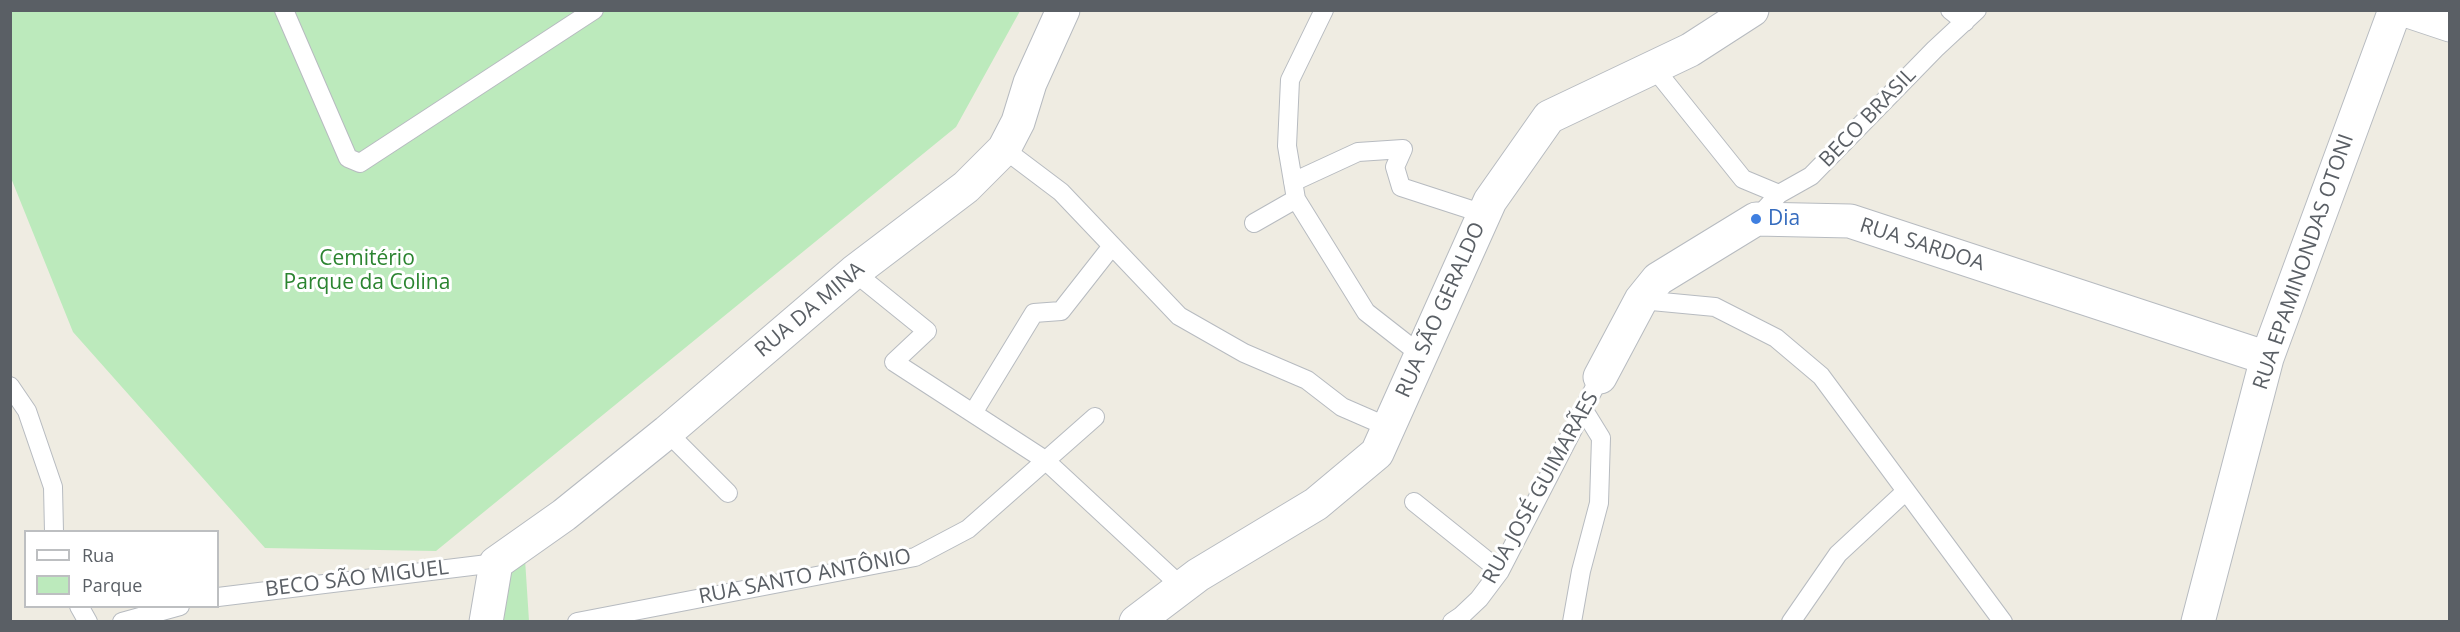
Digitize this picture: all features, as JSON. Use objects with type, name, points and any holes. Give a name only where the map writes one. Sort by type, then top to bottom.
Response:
[{"type":"street","name":"RUA DA MINA","points":[[496,563],[564,515],[667,432],[854,272],[966,187],[1004,149],[1018,122],[1030,83],[1063,10]]},
{"type":"street","name":"RUA EPAMINONDAS OTONI","points":[[2198,621],[2266,358],[2395,10]]},
{"type":"street","points":[[2405,10],[2450,25]]},
{"type":"street","name":"RUA SÃO GERALDO","points":[[1136,621],[1182,587],[1316,504],[1377,453],[1490,201],[1549,117],[1690,50],[1732,15]]},
{"type":"street","name":"RUA SARDOA","points":[[1756,219],[1850,221],[2266,358]]},
{"type":"street","points":[[1600,377],[1641,300],[1658,279],[1756,219]]},
{"type":"street","points":[[486,621],[496,563]]},
{"type":"lane","points":[[284,10],[348,158],[360,163],[594,10]]},
{"type":"lane","points":[[1324,10],[1290,80],[1287,146],[1295,191],[1366,312],[1420,355]]},
{"type":"lane","points":[[1950,10],[1971,16]]},
{"type":"lane","name":"BECO BRASIL","points":[[1756,219],[1779,194],[1811,176],[1971,16]]},
{"type":"lane","points":[[1654,68],[1743,179],[1779,194]]},
{"type":"lane","points":[[1004,149],[1061,192],[1179,316],[1244,353],[1307,380],[1342,407],[1388,427]]},
{"type":"lane","points":[[1254,223],[1295,191],[1358,152],[1402,150],[1395,167],[1401,187],[1484,214]]},
{"type":"lane","points":[[973,413],[1034,314],[1062,311],[1112,246]]},
{"type":"lane","points":[[854,272],[927,331],[894,362],[1045,459],[1182,587]]},
{"type":"lane","points":[[1641,300],[1715,307],[1776,338],[1821,376],[2003,621]]},
{"type":"lane","name":"RUA JOSÉ GUIMARÃES","points":[[1457,620],[1500,571],[1585,412],[1600,377]]},
{"type":"lane","points":[[10,386],[27,411],[53,487],[54,530]]},
{"type":"lane","points":[[1572,621],[1581,571],[1590,545],[1599,503],[1601,438],[1585,412]]},
{"type":"lane","name":"RUA SANTO ANTÔNIO","points":[[577,621],[915,557],[968,529],[1095,417]]},
{"type":"lane","points":[[667,432],[728,493]]},
{"type":"lane","points":[[1791,621],[1838,554],[1906,491]]},
{"type":"lane","points":[[1414,502],[1500,571]]},
{"type":"lane","name":"BECO SÃO MIGUEL","points":[[219,597],[496,563]]},
{"type":"lane","points":[[80,608],[88,621]]},
{"type":"lane","points":[[122,621],[172,608]]},
{"type":"green space","name":"Cemitério Parque da Colina","points":[[11,11],[1020,11],[956,127],[436,551],[265,548],[73,332],[11,178]]},
{"type":"green space","points":[[525,559],[529,621],[493,622],[509,569]]},
{"type":"place","name":"Dia","points":[[1756,219]]}]
